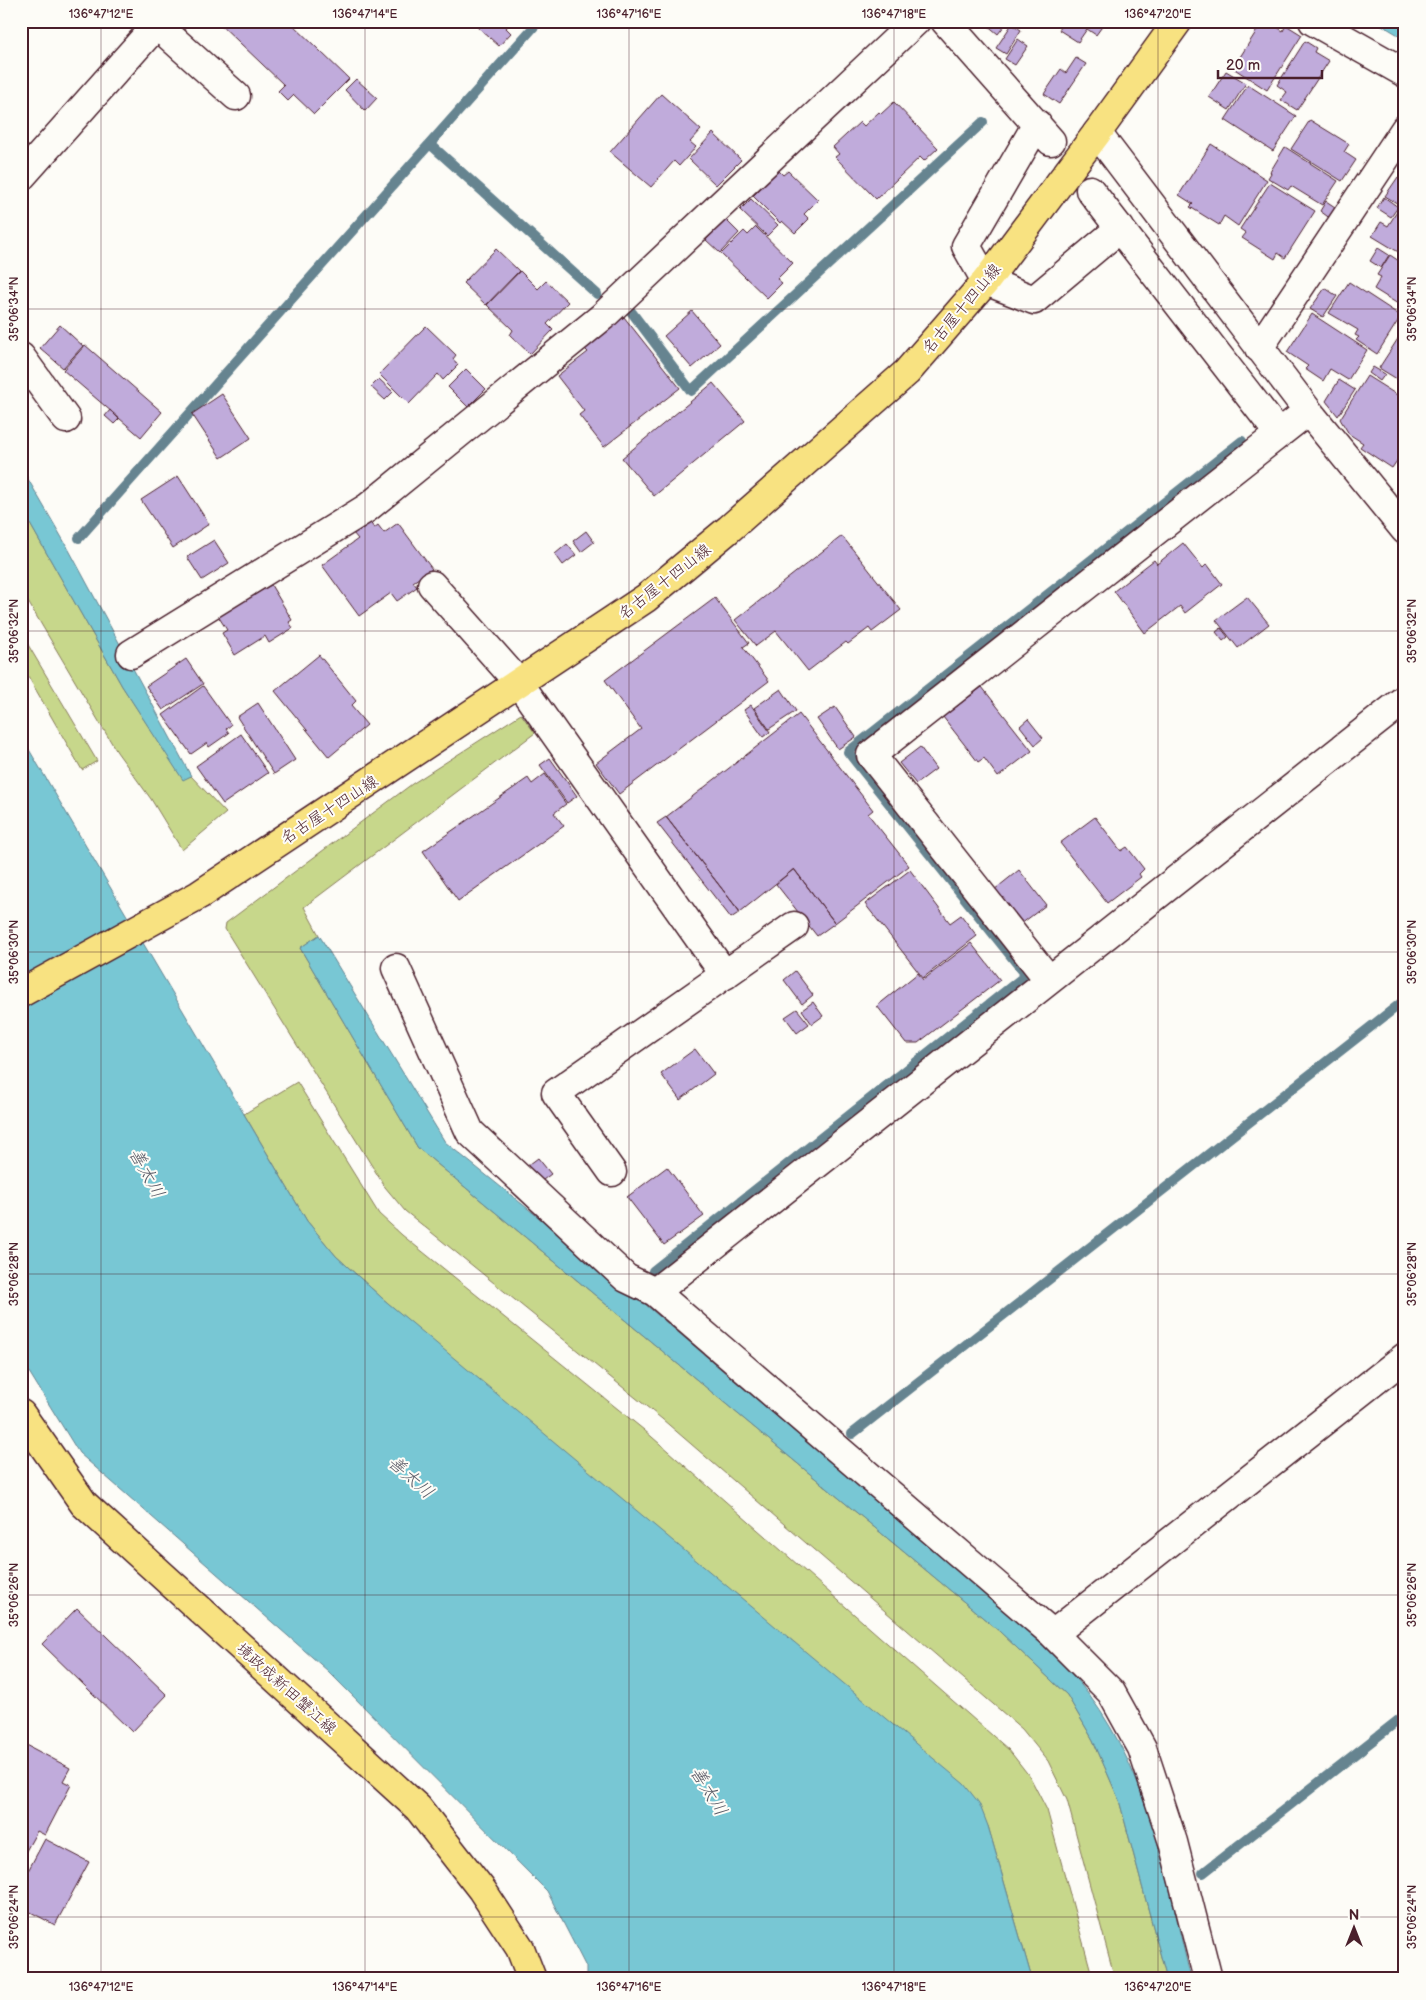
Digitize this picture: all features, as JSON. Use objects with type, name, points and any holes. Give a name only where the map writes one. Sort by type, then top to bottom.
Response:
[{"type":"main road","name":"名古屋十四山線","points":[[21,993],[207,889],[646,598],[729,529],[907,372],[986,281],[1178,21]]},
{"type":"main road","name":"境政成新田蟹江線","points":[[21,1414],[84,1504],[418,1808],[482,1890],[520,1948],[532,1979]]},
{"type":"street","points":[[130,654],[367,508],[382,496],[602,317],[916,21]]},
{"type":"street","points":[[945,21],[1044,132],[966,246],[986,281],[1034,300],[1120,228]]},
{"type":"street","points":[[1313,21],[1405,73]]},
{"type":"street","points":[[21,177],[159,23],[236,96]]},
{"type":"street","points":[[1259,348],[1405,129]]},
{"type":"street","points":[[1097,133],[1308,412],[1401,512]]},
{"type":"street","points":[[1090,190],[1279,434]]},
{"type":"street","points":[[21,357],[66,419]]},
{"type":"street","points":[[1049,980],[870,755],[1308,412]]},
{"type":"street","points":[[432,584],[519,683],[724,975]]},
{"type":"street","points":[[655,1292],[1405,699]]},
{"type":"street","points":[[612,1172],[556,1093],[794,926]]},
{"type":"street","points":[[396,968],[470,1132],[626,1278],[655,1292],[1053,1634],[1111,1692],[1142,1748],[1173,1842],[1208,1979]]},
{"type":"street","points":[[1053,1634],[1405,1357]]},
{"type":"green space","points":[[21,508],[122,686],[183,779],[191,776],[226,813],[182,850],[151,799],[117,752],[21,590]]},
{"type":"green space","points":[[21,633],[97,761],[82,770],[21,664]]},
{"type":"green space","points":[[521,714],[535,733],[304,907],[319,935],[300,948],[418,1148],[999,1631],[1067,1695],[1093,1740],[1119,1800],[1167,1979],[1115,1979],[1067,1800],[1048,1761],[1022,1729],[662,1419],[405,1211],[385,1187],[225,929],[226,923],[412,784]]},
{"type":"green space","points":[[297,1082],[379,1214],[402,1235],[644,1430],[1009,1750],[1030,1777],[1047,1810],[1093,1979],[1032,1979],[988,1826],[336,1256],[307,1221],[244,1114]]},
{"type":"water","points":[[1375,21],[1405,21],[1405,39]]},
{"type":"water","points":[[21,467],[69,550],[191,776],[183,780],[122,686],[21,508]]},
{"type":"water","name":"善太川","points":[[21,736],[307,1221],[336,1256],[382,1298],[964,1784],[979,1803],[988,1826],[1032,1979],[586,1979],[586,1967],[547,1891],[328,1671],[79,1453],[21,1359]]},
{"type":"water","points":[[319,935],[445,1142],[625,1287],[1028,1631],[1083,1687],[1110,1727],[1128,1760],[1142,1795],[1165,1868],[1191,1979],[1167,1979],[1119,1800],[1093,1740],[1067,1695],[999,1631],[418,1148],[300,948]]},
{"type":"building","points":[[217,21],[289,21],[349,79],[314,114],[294,95],[288,101],[278,91],[284,85]]},
{"type":"building","points":[[471,21],[512,21],[506,28],[511,33],[499,46]]},
{"type":"building","points":[[987,21],[1008,21],[998,34],[986,24]]},
{"type":"building","points":[[1053,21],[1106,21],[1096,35],[1087,29],[1078,42],[1059,30],[1061,27]]},
{"type":"building","points":[[1263,21],[1268,21],[1283,31],[1286,25],[1302,35],[1267,90],[1233,68]]},
{"type":"building","points":[[1012,24],[1021,30],[1006,54],[996,48]]},
{"type":"building","points":[[1018,39],[1028,46],[1015,65],[1005,59]]},
{"type":"building","points":[[1305,41],[1316,48],[1314,52],[1329,61],[1297,110],[1281,100],[1287,92],[1277,85]]},
{"type":"building","points":[[1076,58],[1086,64],[1059,104],[1044,94],[1061,69],[1066,73]]},
{"type":"building","points":[[1226,71],[1246,83],[1229,110],[1209,97]]},
{"type":"building","points":[[356,79],[377,98],[365,111],[345,90]]},
{"type":"building","points":[[1248,85],[1296,116],[1273,151],[1225,120]]},
{"type":"building","points":[[661,94],[701,130],[690,142],[696,147],[679,166],[674,161],[651,187],[610,152]]},
{"type":"building","points":[[894,102],[938,148],[924,161],[920,157],[876,199],[835,157],[839,154],[833,147],[860,122],[864,126],[879,112],[881,114]]},
{"type":"building","points":[[1310,120],[1349,144],[1344,152],[1356,160],[1342,181],[1291,149]]},
{"type":"building","points":[[713,133],[741,160],[716,185],[689,159]]},
{"type":"building","points":[[1211,144],[1267,180],[1238,226],[1224,216],[1219,225],[1190,207],[1193,204],[1179,195]]},
{"type":"building","points":[[1285,147],[1338,181],[1322,205],[1291,186],[1288,190],[1268,178]]},
{"type":"building","points":[[778,170],[783,175],[788,171],[818,200],[804,214],[809,219],[795,233],[782,221],[780,223],[753,196]]},
{"type":"building","points":[[1398,177],[1405,181],[1405,208],[1385,196]]},
{"type":"building","points":[[1270,183],[1315,211],[1285,258],[1278,253],[1275,259],[1242,238],[1246,233],[1240,229]]},
{"type":"building","points":[[1384,197],[1398,207],[1391,217],[1377,208]]},
{"type":"building","points":[[751,199],[778,225],[767,236],[740,210]]},
{"type":"building","points":[[1326,201],[1338,209],[1331,219],[1320,211]]},
{"type":"building","points":[[1400,207],[1405,210],[1405,256],[1372,236],[1381,222],[1388,226]]},
{"type":"building","points":[[726,220],[739,233],[720,253],[706,240]]},
{"type":"building","points":[[756,227],[793,263],[777,279],[782,283],[767,298],[721,254],[744,231],[748,235]]},
{"type":"building","points":[[1378,248],[1389,255],[1381,268],[1370,261]]},
{"type":"building","points":[[496,249],[519,271],[486,305],[463,283]]},
{"type":"building","points":[[1390,255],[1405,265],[1405,301],[1401,299],[1398,304],[1374,289],[1381,277],[1377,275]]},
{"type":"building","points":[[520,271],[538,289],[546,281],[568,302],[547,324],[553,330],[530,354],[510,335],[513,330],[487,305]]},
{"type":"building","points":[[1349,282],[1401,316],[1377,354],[1356,340],[1359,337],[1355,335],[1358,330],[1329,313]]},
{"type":"building","points":[[1325,288],[1337,296],[1323,317],[1310,309]]},
{"type":"building","points":[[692,311],[720,344],[692,368],[664,336]]},
{"type":"building","points":[[1312,314],[1367,350],[1348,380],[1330,369],[1323,381],[1305,369],[1308,366],[1287,352]]},
{"type":"building","points":[[624,317],[680,388],[604,447],[579,415],[584,411],[557,376],[588,352],[584,348]]},
{"type":"building","points":[[60,325],[83,346],[63,368],[40,348]]},
{"type":"building","points":[[426,326],[456,355],[453,359],[458,365],[443,380],[438,374],[409,404],[379,374]]},
{"type":"building","points":[[1401,334],[1405,336],[1405,384],[1379,368]]},
{"type":"building","points":[[85,345],[162,412],[141,437],[63,370]]},
{"type":"building","points":[[1373,367],[1385,374],[1380,381],[1369,373]]},
{"type":"building","points":[[466,369],[486,389],[468,407],[448,387]]},
{"type":"building","points":[[1367,376],[1405,400],[1405,449],[1392,468],[1360,447],[1363,443],[1349,434],[1340,419]]},
{"type":"building","points":[[379,379],[393,392],[385,400],[371,387]]},
{"type":"building","points":[[1339,380],[1355,390],[1338,416],[1326,401]]},
{"type":"building","points":[[713,383],[745,421],[654,496],[622,458]]},
{"type":"building","points":[[222,394],[251,438],[221,458],[192,414]]},
{"type":"building","points":[[110,410],[119,419],[114,424],[105,416]]},
{"type":"building","points":[[178,476],[209,524],[173,548],[141,500]]},
{"type":"building","points":[[369,521],[374,528],[378,525],[384,533],[398,523],[432,569],[413,582],[417,587],[397,601],[391,593],[359,616],[322,565],[358,539],[353,533]]},
{"type":"building","points":[[586,531],[594,542],[581,552],[573,541]]},
{"type":"building","points":[[842,536],[901,610],[872,632],[869,628],[848,644],[846,642],[808,671],[776,631],[756,646],[735,620]]},
{"type":"building","points":[[214,540],[229,563],[202,580],[187,557]]},
{"type":"building","points":[[1183,543],[1203,568],[1207,564],[1222,584],[1185,613],[1180,606],[1145,633],[1114,591],[1154,560],[1157,564]]},
{"type":"building","points":[[567,544],[576,555],[563,565],[555,554]]},
{"type":"building","points":[[271,585],[292,620],[289,622],[293,628],[269,643],[265,636],[235,655],[222,633],[227,630],[218,616]]},
{"type":"building","points":[[1247,597],[1269,624],[1238,648],[1216,620]]},
{"type":"building","points":[[715,598],[749,643],[743,647],[769,681],[619,794],[596,763],[641,729],[605,680]]},
{"type":"building","points":[[1221,628],[1228,637],[1223,641],[1216,632]]},
{"type":"building","points":[[319,655],[356,701],[351,706],[367,725],[329,757],[275,691]]},
{"type":"building","points":[[186,659],[203,684],[163,710],[146,686]]},
{"type":"building","points":[[203,686],[231,725],[226,729],[229,733],[209,747],[207,743],[191,754],[163,715]]},
{"type":"building","points":[[982,687],[1032,751],[998,777],[984,758],[978,762],[943,717]]},
{"type":"building","points":[[781,689],[796,711],[769,729],[754,708]]},
{"type":"building","points":[[258,703],[295,760],[274,774],[237,717]]},
{"type":"building","points":[[751,705],[770,732],[763,737],[744,710]]},
{"type":"building","points":[[835,707],[856,737],[838,749],[817,719]]},
{"type":"building","points":[[799,714],[873,810],[868,814],[909,866],[835,923],[794,869],[740,912],[666,817]]},
{"type":"building","points":[[1028,719],[1043,738],[1035,745],[1020,726]]},
{"type":"building","points":[[241,734],[268,773],[223,804],[196,766]]},
{"type":"building","points":[[920,747],[936,769],[916,784],[899,763]]},
{"type":"building","points":[[550,758],[577,796],[567,803],[540,765]]},
{"type":"building","points":[[545,774],[566,804],[554,813],[564,826],[458,901],[423,851],[528,778],[532,784]]},
{"type":"building","points":[[666,817],[740,912],[731,918],[657,823]]},
{"type":"building","points":[[1095,817],[1121,851],[1127,847],[1144,869],[1139,874],[1141,877],[1107,903],[1060,843]]},
{"type":"building","points":[[794,869],[835,923],[817,936],[776,884]]},
{"type":"building","points":[[910,870],[950,923],[961,915],[977,936],[923,978],[865,904]]},
{"type":"building","points":[[1019,870],[1046,905],[1021,924],[994,890]]},
{"type":"building","points":[[971,943],[1000,980],[918,1043],[906,1043],[877,1006],[918,973],[923,980]]},
{"type":"building","points":[[795,971],[813,995],[802,1004],[784,980]]},
{"type":"building","points":[[813,1002],[823,1016],[812,1024],[802,1010]]},
{"type":"building","points":[[797,1009],[809,1024],[797,1033],[785,1017]]},
{"type":"building","points":[[695,1049],[714,1074],[680,1100],[661,1074]]},
{"type":"building","points":[[538,1158],[551,1174],[535,1186],[522,1170]]},
{"type":"building","points":[[667,1167],[704,1216],[664,1245],[627,1197]]},
{"type":"building","points":[[77,1608],[167,1695],[132,1732],[42,1644]]},
{"type":"building","points":[[21,1742],[70,1768],[63,1781],[71,1785],[45,1835],[37,1831],[21,1860]]},
{"type":"building","points":[[45,1839],[89,1862],[55,1925],[21,1907],[21,1884]]},
{"type":"waterway","points":[[79,538],[539,21]]},
{"type":"waterway","points":[[630,310],[691,391],[983,122]]},
{"type":"waterway","points":[[430,144],[597,294]]},
{"type":"waterway","points":[[653,1271],[1026,975],[848,752],[1242,441]]},
{"type":"waterway","points":[[852,1434],[1405,1000]]},
{"type":"waterway","points":[[1203,1873],[1405,1715]]}]
